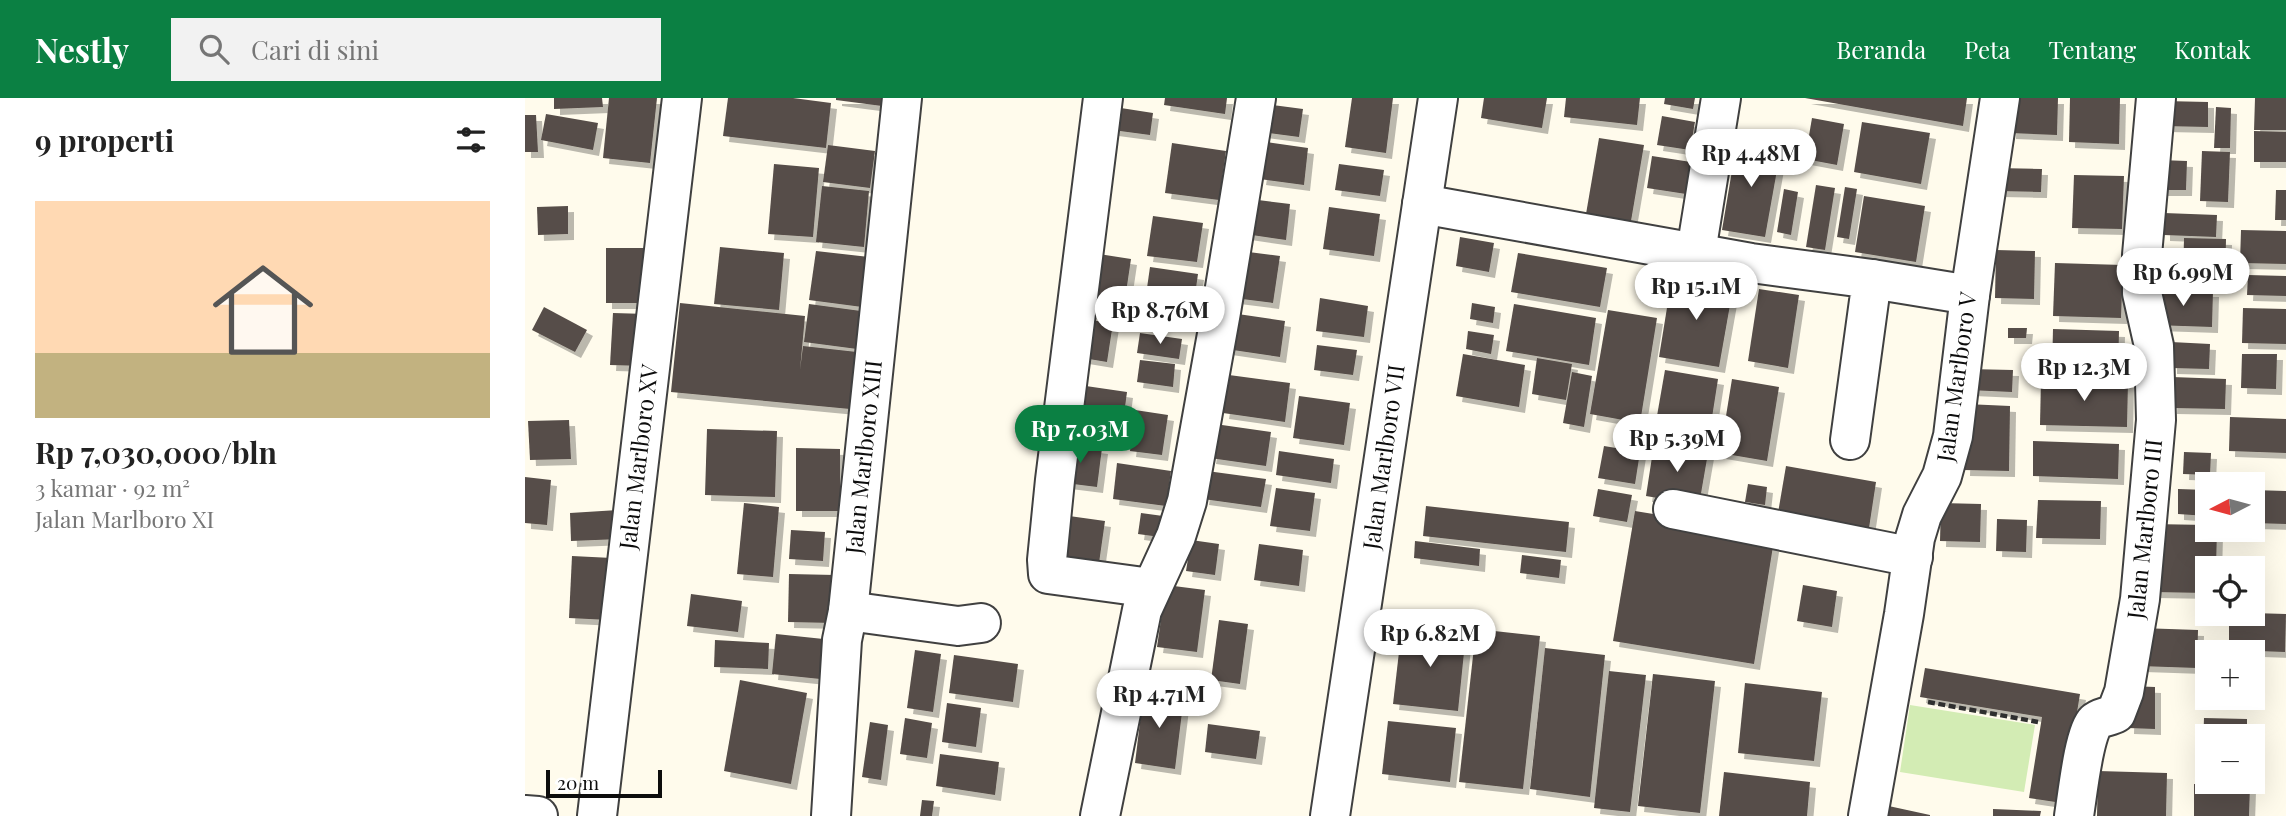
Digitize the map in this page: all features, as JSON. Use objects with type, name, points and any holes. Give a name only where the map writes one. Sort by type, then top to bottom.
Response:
[{"type":"street","name":"Jalan Marlboro XV","points":[[597,816],[682,98]]},
{"type":"street","name":"Jalan Marlboro XIII","points":[[831,816],[842,640],[848,611],[902,98]]},
{"type":"street","points":[[1103,98],[1055,480],[1048,573],[1151,588]]},
{"type":"street","points":[[1100,816],[1142,610],[1176,536],[1187,500],[1256,98]]},
{"type":"street","name":"Jalan Marlboro VII","points":[[1330,816],[1438,98]]},
{"type":"street","points":[[1696,252],[1721,98]]},
{"type":"street","name":"Jalan Marlboro V","points":[[1868,816],[1915,538],[1922,515],[1949,458],[2000,98]]},
{"type":"street","name":"Jalan Marlboro III","points":[[2074,816],[2091,729],[2098,719],[2116,713],[2124,692],[2140,599],[2156,420],[2154,346],[2142,293],[2142,255],[2156,98]]},
{"type":"street","points":[[1422,204],[1779,267],[1970,295]]},
{"type":"street","points":[[1850,440],[1873,279]]},
{"type":"street","points":[[1673,509],[1913,557]]},
{"type":"street","points":[[848,611],[958,626],[981,623]]},
{"type":"street","points":[[525,814],[538,816]]},
{"type":"path","points":[[1889,695],[2038,722]]},
{"type":"green space","points":[[1910,705],[2035,725],[2024,792],[1900,772]]},
{"type":"building","points":[[554,98],[602,98],[603,107],[554,109]]},
{"type":"building","points":[[609,98],[657,98],[650,163],[603,158]]},
{"type":"building","points":[[728,98],[793,98],[831,103],[826,148],[723,136]]},
{"type":"building","points":[[836,98],[883,98],[882,106]]},
{"type":"building","points":[[1165,98],[1227,98],[1225,114],[1164,105]]},
{"type":"building","points":[[1352,98],[1393,98],[1386,153],[1345,147]]},
{"type":"building","points":[[1484,98],[1547,98],[1542,128],[1481,118]]},
{"type":"building","points":[[1566,98],[1640,98],[1637,125],[1564,117]]},
{"type":"building","points":[[1665,98],[1695,98],[1693,109],[1664,104]]},
{"type":"building","points":[[1805,98],[1967,98],[1963,126]]},
{"type":"building","points":[[2011,98],[2058,98],[2057,135],[2010,133]]},
{"type":"building","points":[[2070,98],[2120,98],[2119,144],[2069,142]]},
{"type":"building","points":[[2255,98],[2286,98],[2286,130],[2254,130]]},
{"type":"building","points":[[2164,101],[2208,102],[2208,127],[2162,126]]},
{"type":"building","points":[[1265,104],[1303,109],[1299,137],[1261,132]]},
{"type":"building","points":[[1108,106],[1153,113],[1150,135],[1105,129]]},
{"type":"building","points":[[2216,107],[2231,108],[2230,148],[2214,148]]},
{"type":"building","points":[[546,114],[598,123],[593,150],[541,140]]},
{"type":"building","points":[[525,115],[536,115],[538,152],[525,152]]},
{"type":"building","points":[[1662,116],[1695,122],[1690,150],[1657,145]]},
{"type":"building","points":[[1812,118],[1844,124],[1837,165],[1805,159]]},
{"type":"building","points":[[1862,122],[1930,133],[1921,184],[1854,172]]},
{"type":"building","points":[[2254,131],[2286,132],[2286,162],[2254,162]]},
{"type":"building","points":[[1599,138],[1644,145],[1631,221],[1586,214]]},
{"type":"building","points":[[1737,141],[1781,148],[1765,237],[1722,230]]},
{"type":"building","points":[[1266,142],[1308,148],[1304,185],[1260,179]]},
{"type":"building","points":[[1172,143],[1226,151],[1219,200],[1165,193]]},
{"type":"building","points":[[828,145],[875,151],[870,188],[823,182]]},
{"type":"building","points":[[2202,151],[2230,152],[2228,202],[2200,201]]},
{"type":"building","points":[[1652,156],[1691,162],[1686,194],[1647,188]]},
{"type":"building","points":[[2160,160],[2187,161],[2186,190],[2159,190]]},
{"type":"building","points":[[774,164],[819,168],[813,237],[768,234]]},
{"type":"building","points":[[1339,164],[1384,170],[1380,196],[1335,190]]},
{"type":"building","points":[[1996,168],[2042,169],[2041,192],[1996,191]]},
{"type":"building","points":[[2074,175],[2124,176],[2122,229],[2072,228]]},
{"type":"building","points":[[1816,185],[1835,188],[1825,250],[1806,247]]},
{"type":"building","points":[[822,186],[869,191],[864,247],[816,242]]},
{"type":"building","points":[[1845,187],[1857,189],[1849,239],[1837,237]]},
{"type":"building","points":[[1784,189],[1798,192],[1791,235],[1777,232]]},
{"type":"building","points":[[2276,190],[2286,190],[2286,220],[2275,220]]},
{"type":"building","points":[[1864,196],[1925,206],[1916,262],[1855,252]]},
{"type":"building","points":[[1250,199],[1290,204],[1286,240],[1245,234]]},
{"type":"building","points":[[568,206],[568,234],[538,235],[537,207]]},
{"type":"building","points":[[1329,207],[1380,214],[1374,256],[1323,249]]},
{"type":"building","points":[[2164,213],[2217,215],[2216,237],[2164,235]]},
{"type":"building","points":[[1153,216],[1203,223],[1197,262],[1147,256]]},
{"type":"building","points":[[2241,230],[2286,231],[2286,264],[2240,263]]},
{"type":"building","points":[[1460,237],[1494,243],[1489,272],[1456,266]]},
{"type":"building","points":[[2184,238],[2226,239],[2225,285],[2183,283]]},
{"type":"building","points":[[720,247],[784,253],[779,310],[714,304]]},
{"type":"building","points":[[606,248],[650,248],[650,303],[606,303]]},
{"type":"building","points":[[1233,250],[1280,256],[1273,303],[1226,297]]},
{"type":"building","points":[[1996,250],[2035,251],[2034,299],[1995,298]]},
{"type":"building","points":[[816,251],[869,257],[862,307],[809,300]]},
{"type":"building","points":[[1086,252],[1131,259],[1124,306],[1080,299]]},
{"type":"building","points":[[1518,253],[1607,268],[1600,307],[1511,292]]},
{"type":"building","points":[[2055,263],[2123,265],[2121,318],[2053,316]]},
{"type":"building","points":[[1150,267],[1198,274],[1193,309],[1145,302]]},
{"type":"building","points":[[2248,275],[2286,276],[2286,296],[2247,295]]},
{"type":"building","points":[[1672,277],[1733,288],[1719,367],[1659,357]]},
{"type":"building","points":[[1759,289],[1799,295],[1788,368],[1748,361]]},
{"type":"building","points":[[2154,290],[2213,291],[2212,327],[2153,325]]},
{"type":"building","points":[[1320,298],[1368,306],[1364,337],[1316,331]]},
{"type":"building","points":[[680,303],[805,316],[800,370],[803,346],[857,352],[850,409],[671,392]]},
{"type":"building","points":[[1472,303],[1495,307],[1493,323],[1470,319]]},
{"type":"building","points":[[809,304],[861,311],[857,349],[804,342]]},
{"type":"building","points":[[1514,304],[1596,318],[1589,365],[1506,351]]},
{"type":"building","points":[[544,307],[587,330],[575,352],[532,330]]},
{"type":"building","points":[[2243,308],[2286,309],[2286,344],[2242,343]]},
{"type":"building","points":[[1608,310],[1657,318],[1640,423],[1590,414]]},
{"type":"building","points":[[613,313],[647,314],[645,366],[610,365]]},
{"type":"building","points":[[1231,313],[1285,321],[1280,357],[1226,349]]},
{"type":"building","points":[[1082,319],[1113,323],[1107,362],[1077,357]]},
{"type":"building","points":[[2008,328],[2027,328],[2026,338],[2008,338]]},
{"type":"building","points":[[2053,329],[2119,331],[2118,373],[2052,371]]},
{"type":"building","points":[[1468,331],[1494,335],[1491,354],[1466,349]]},
{"type":"building","points":[[1140,333],[1182,339],[1179,359],[1137,353]]},
{"type":"building","points":[[2171,342],[2210,344],[2209,369],[2171,368]]},
{"type":"building","points":[[1317,345],[1357,350],[1353,375],[1314,370]]},
{"type":"building","points":[[1463,354],[1525,365],[1519,407],[1456,396]]},
{"type":"building","points":[[2242,354],[2277,354],[2276,389],[2241,388]]},
{"type":"building","points":[[1537,358],[1572,364],[1566,400],[1532,394]]},
{"type":"building","points":[[1140,360],[1175,364],[1173,387],[1137,382]]},
{"type":"building","points":[[1968,369],[2013,370],[2012,392],[1968,390]]},
{"type":"building","points":[[1665,370],[1718,379],[1708,443],[1654,433]]},
{"type":"building","points":[[1572,372],[1592,376],[1584,427],[1563,423]]},
{"type":"building","points":[[1229,375],[1290,383],[1285,422],[1223,413]]},
{"type":"building","points":[[2172,377],[2226,379],[2225,409],[2171,408]]},
{"type":"building","points":[[1732,379],[1779,387],[1767,461],[1720,453]]},
{"type":"building","points":[[2041,379],[2128,382],[2127,427],[2040,425]]},
{"type":"building","points":[[1079,385],[1127,392],[1123,422],[1074,416]]},
{"type":"building","points":[[1299,396],[1350,403],[1344,445],[1293,438]]},
{"type":"building","points":[[1966,404],[2010,406],[2009,471],[1964,470]]},
{"type":"building","points":[[1135,410],[1168,415],[1162,455],[1130,451]]},
{"type":"building","points":[[2230,417],[2286,419],[2286,453],[2229,451]]},
{"type":"building","points":[[569,420],[571,459],[530,460],[528,421]]},
{"type":"building","points":[[1215,424],[1271,432],[1266,466],[1210,458]]},
{"type":"building","points":[[707,429],[777,431],[775,497],[705,495]]},
{"type":"building","points":[[2033,441],[2119,444],[2118,479],[2033,476]]},
{"type":"building","points":[[1063,443],[1102,448],[1097,487],[1057,482]]},
{"type":"building","points":[[1654,444],[1708,453],[1699,505],[1646,496]]},
{"type":"building","points":[[1604,446],[1640,452],[1635,484],[1598,478]]},
{"type":"building","points":[[796,448],[840,449],[840,511],[796,511]]},
{"type":"building","points":[[1279,451],[1334,459],[1331,483],[1276,475]]},
{"type":"building","points":[[2184,452],[2211,453],[2210,472],[2183,474]]},
{"type":"building","points":[[1117,463],[1171,471],[1166,506],[1113,499]]},
{"type":"building","points":[[1786,466],[1876,482],[1869,528],[1778,513]]},
{"type":"building","points":[[1207,471],[1266,479],[1261,507],[1203,499]]},
{"type":"building","points":[[525,477],[551,480],[547,525],[525,523]]},
{"type":"building","points":[[1748,484],[1767,487],[1765,505],[1745,502]]},
{"type":"building","points":[[1276,488],[1315,493],[1310,531],[1270,526]]},
{"type":"building","points":[[1598,489],[1632,495],[1627,522],[1593,516]]},
{"type":"building","points":[[2178,489],[2195,490],[2195,515],[2178,514]]},
{"type":"building","points":[[2265,490],[2286,491],[2286,524],[2265,523]]},
{"type":"building","points":[[2038,500],[2101,501],[2100,539],[2036,538]]},
{"type":"building","points":[[744,503],[779,507],[773,577],[737,574]]},
{"type":"building","points":[[1941,503],[1981,504],[1980,542],[1940,541]]},
{"type":"building","points":[[1426,506],[1569,522],[1566,552],[1423,536]]},
{"type":"building","points":[[618,510],[620,539],[571,541],[570,513]]},
{"type":"building","points":[[1635,511],[1775,534],[1754,664],[1613,641]]},
{"type":"building","points":[[1141,513],[1163,516],[1160,537],[1138,534]]},
{"type":"building","points":[[1062,515],[1105,521],[1097,577],[1053,571]]},
{"type":"building","points":[[1997,519],[2027,520],[2026,552],[1996,551]]},
{"type":"building","points":[[2152,524],[2195,525],[2195,542],[2217,542],[2216,556],[2195,556],[2195,593],[2151,592]]},
{"type":"building","points":[[791,530],[825,532],[823,561],[789,559]]},
{"type":"building","points":[[1191,540],[1219,544],[1215,575],[1186,571]]},
{"type":"building","points":[[1415,541],[1480,549],[1479,566],[1414,558]]},
{"type":"building","points":[[1259,544],[1303,550],[1299,586],[1254,580]]},
{"type":"building","points":[[1522,555],[1561,560],[1559,578],[1520,573]]},
{"type":"building","points":[[572,556],[612,558],[609,620],[569,618]]},
{"type":"building","points":[[789,574],[835,575],[834,623],[788,622]]},
{"type":"building","points":[[1166,585],[1205,590],[1197,652],[1157,647]]},
{"type":"building","points":[[1803,585],[1837,591],[1832,627],[1797,621]]},
{"type":"building","points":[[691,594],[742,601],[738,632],[687,626]]},
{"type":"building","points":[[2265,613],[2286,614],[2285,652],[2265,651],[2265,640],[2229,640],[2229,626],[2265,626]]},
{"type":"building","points":[[1219,620],[1248,624],[1240,684],[1211,680]]},
{"type":"building","points":[[1402,626],[1466,633],[1458,711],[1393,704]]},
{"type":"building","points":[[2140,628],[2198,630],[2198,640],[2195,640],[2195,668],[2139,666]]},
{"type":"building","points":[[1476,629],[1540,636],[1523,789],[1459,782]]},
{"type":"building","points":[[776,634],[833,640],[830,680],[772,674]]},
{"type":"building","points":[[715,640],[769,643],[768,669],[714,667]]},
{"type":"building","points":[[1545,648],[1605,655],[1590,797],[1530,789]]},
{"type":"building","points":[[915,650],[941,654],[933,712],[907,708]]},
{"type":"building","points":[[954,655],[1018,664],[1013,702],[949,693]]},
{"type":"building","points":[[1925,668],[2080,694],[2062,803],[2029,798],[2042,717],[1920,697]]},
{"type":"building","points":[[1609,671],[1646,675],[1630,812],[1594,808]]},
{"type":"building","points":[[1653,674],[1715,681],[1700,813],[1638,806]]},
{"type":"building","points":[[740,680],[807,693],[791,784],[724,771]]},
{"type":"building","points":[[1745,683],[1822,692],[1814,761],[1738,753]]},
{"type":"building","points":[[2129,686],[2155,687],[2155,729],[2128,728]]},
{"type":"building","points":[[1144,690],[1184,696],[1175,769],[1135,763]]},
{"type":"building","points":[[947,703],[981,708],[976,747],[942,742]]},
{"type":"building","points":[[905,718],[932,723],[927,758],[900,754]]},
{"type":"building","points":[[2204,718],[2247,719],[2247,724],[2204,724]]},
{"type":"building","points":[[1388,721],[1456,728],[1450,782],[1382,774]]},
{"type":"building","points":[[870,722],[888,725],[881,780],[862,777]]},
{"type":"building","points":[[1208,724],[1260,731],[1256,759],[1205,752]]},
{"type":"building","points":[[940,754],[999,762],[995,795],[936,786]]},
{"type":"building","points":[[2098,771],[2167,773],[2166,816],[2097,816]]},
{"type":"building","points":[[1724,772],[1810,782],[1807,816],[1719,816]]},
{"type":"building","points":[[2194,784],[2195,794],[2250,794],[2249,816],[2194,816]]},
{"type":"building","points":[[922,800],[934,801],[932,816],[920,816]]},
{"type":"building","points":[[1884,805],[1930,815],[1930,816],[1882,816]]},
{"type":"building","points":[[1993,809],[2041,811],[2040,816],[1993,816]]}]
